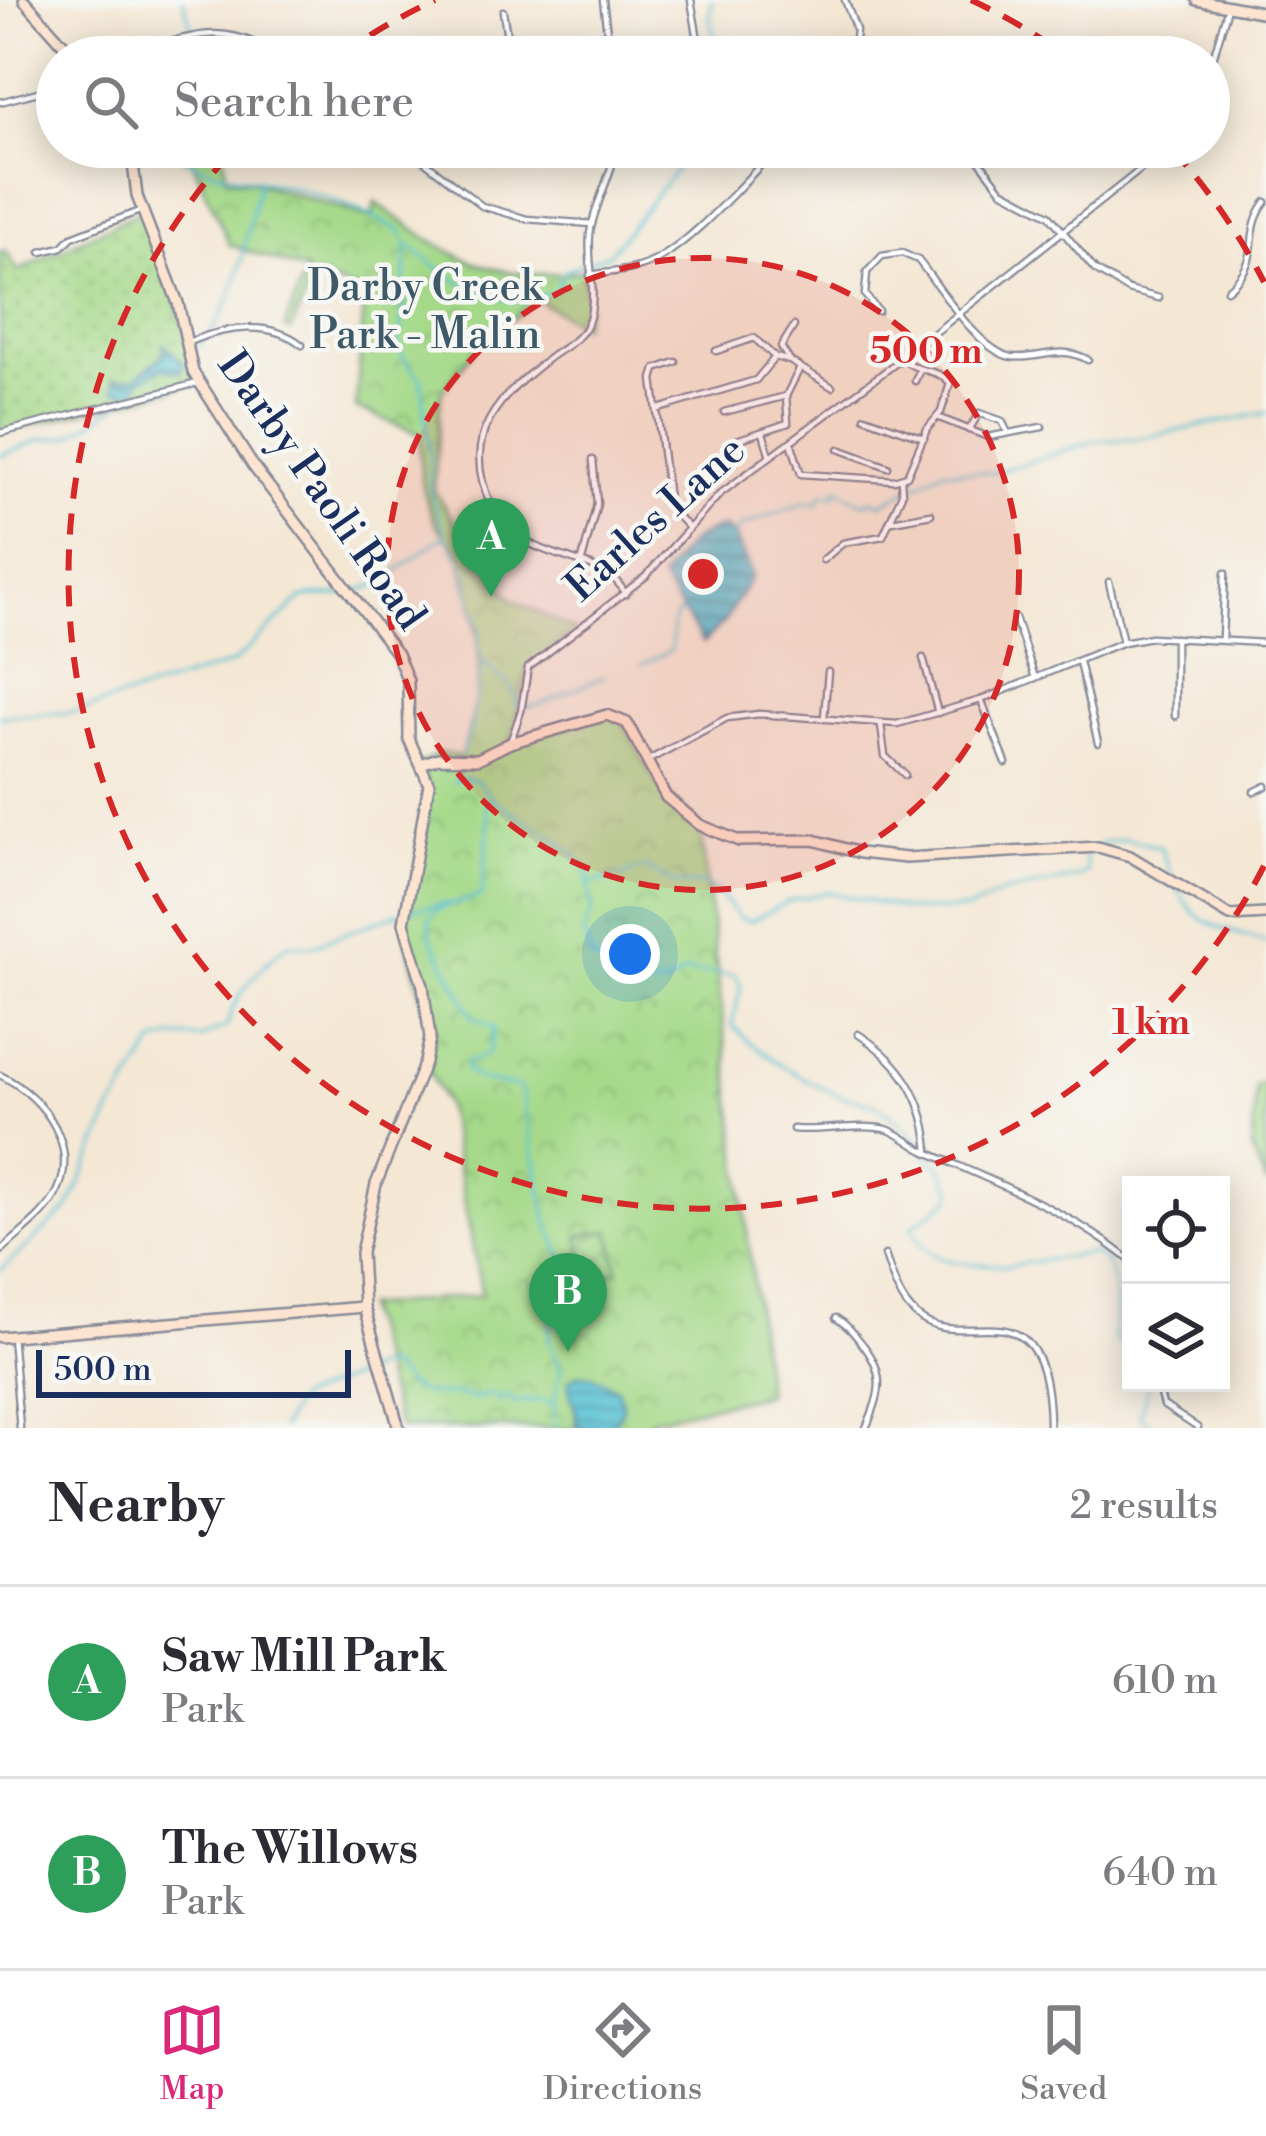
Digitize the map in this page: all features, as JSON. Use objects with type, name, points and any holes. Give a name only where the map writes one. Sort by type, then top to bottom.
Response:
[{"type":"street","points":[[24,0],[56,36]]},
{"type":"street","points":[[604,0],[607,36]]},
{"type":"street","points":[[691,0],[697,36]]},
{"type":"street","points":[[845,0],[855,36]]},
{"type":"street","points":[[1198,0],[1266,13]]},
{"type":"street","points":[[1220,36],[1228,7]]},
{"type":"street","points":[[503,11],[507,36]]},
{"type":"street","points":[[195,36],[224,32],[241,36]]},
{"type":"street","points":[[0,103],[36,93]]},
{"type":"street","name":"Darby Paoli Road","points":[[133,168],[142,211],[178,303],[185,344],[199,383],[262,477],[401,662],[408,681],[410,739],[429,794],[404,923],[424,986],[429,1045],[371,1204],[361,1253],[364,1307],[399,1428]]},
{"type":"street","points":[[433,168],[482,206],[527,219],[592,224]]},
{"type":"street","points":[[613,168],[592,224],[593,308],[585,332],[519,379],[493,410],[479,444],[484,488],[494,512],[513,534],[539,551],[615,577],[625,594]]},
{"type":"street","points":[[590,274],[631,270],[658,259],[682,242],[757,168]]},
{"type":"street","points":[[985,168],[1002,190],[1044,211],[1102,276],[1128,290],[1159,298]]},
{"type":"street","name":"Earles Lane","points":[[510,743],[529,668],[646,576],[721,493],[904,358],[1142,168]]},
{"type":"street","points":[[1227,290],[1249,267],[1254,225],[1266,202]]},
{"type":"street","points":[[41,252],[142,211]]},
{"type":"street","points":[[878,311],[866,295],[867,272],[882,256],[902,253],[918,260],[978,338],[1002,353],[1014,357],[1063,351],[1088,360]]},
{"type":"street","points":[[790,361],[781,347],[794,326]]},
{"type":"street","points":[[185,344],[254,327],[302,345]]},
{"type":"street","points":[[716,351],[754,338],[776,357],[832,387]]},
{"type":"street","points":[[659,409],[756,380],[776,357]]},
{"type":"street","points":[[791,442],[801,474],[901,479],[913,468],[950,382],[904,358]]},
{"type":"street","points":[[676,362],[654,371],[669,507],[687,526]]},
{"type":"street","points":[[730,442],[790,420],[787,396],[800,367]]},
{"type":"street","points":[[915,381],[920,369]]},
{"type":"street","points":[[0,433],[199,383]]},
{"type":"street","points":[[724,412],[787,396]]},
{"type":"street","points":[[969,430],[979,412],[1004,422],[1008,433]]},
{"type":"street","points":[[865,417],[924,438]]},
{"type":"street","points":[[937,417],[992,437],[1042,427]]},
{"type":"street","points":[[763,433],[770,456]]},
{"type":"street","points":[[839,449],[888,467]]},
{"type":"street","points":[[581,564],[597,503],[593,460]]},
{"type":"street","points":[[823,560],[843,543],[880,538],[902,494],[901,479]]},
{"type":"street","points":[[892,521],[931,514]]},
{"type":"street","points":[[1222,638],[1225,572]]},
{"type":"street","points":[[1109,582],[1123,642]]},
{"type":"street","points":[[1015,619],[1035,678]]},
{"type":"street","points":[[1174,638],[1175,716]]},
{"type":"street","points":[[647,761],[727,718],[759,714],[897,724],[981,700],[1123,642],[1222,638],[1266,643]]},
{"type":"street","points":[[923,658],[938,712]]},
{"type":"street","points":[[1079,662],[1098,743]]},
{"type":"street","points":[[824,718],[828,672]]},
{"type":"street","points":[[981,700],[1006,763]]},
{"type":"street","points":[[422,764],[446,758],[478,759],[510,743],[608,715],[627,723],[666,797],[700,825],[739,841],[814,840],[860,853],[906,858],[1098,847],[1130,856],[1230,916],[1266,914]]},
{"type":"street","points":[[881,724],[885,756],[905,775]]},
{"type":"street","points":[[1254,792],[1266,786]]},
{"type":"street","points":[[858,1034],[882,1049],[908,1080],[924,1114],[927,1152]]},
{"type":"street","points":[[0,1075],[25,1091],[61,1132],[66,1166],[54,1198],[0,1252]]},
{"type":"street","points":[[793,1129],[887,1130],[927,1152],[1007,1184],[1122,1254]]},
{"type":"street","points":[[885,1255],[905,1303],[926,1322],[960,1331],[1005,1330],[1022,1339],[1046,1375],[1049,1428]]},
{"type":"street","points":[[20,1428],[6,1336],[364,1307]]},
{"type":"street","points":[[836,1318],[873,1358],[880,1374],[879,1396],[866,1428]]},
{"type":"street","points":[[1159,1392],[1163,1405],[1198,1428]]},
{"type":"green space","name":"Darby Creek Park - Malin","points":[[195,168],[225,168],[227,178],[252,181],[372,218],[375,202],[448,250],[494,269],[549,274],[582,271],[587,305],[582,326],[538,300],[483,340],[441,392],[434,490],[481,563],[513,600],[575,631],[528,668],[511,742],[607,715],[620,717],[656,783],[700,825],[766,1394],[652,1419],[646,1428],[399,1428],[364,1307],[482,1295],[446,1106],[425,1062],[429,1025],[405,932],[429,794],[421,764],[440,753],[461,756],[477,690],[476,625],[461,558],[427,503],[420,434],[356,408],[365,294],[314,275],[291,331],[284,328],[306,271],[230,245]]},
{"type":"green space","points":[[142,210],[177,303],[199,383],[0,433],[0,251],[6,251],[18,271]]},
{"type":"green space","points":[[1266,1083],[1266,1185],[1252,1149],[1256,1086]]},
{"type":"green space","points":[[610,1231],[618,1272],[587,1276],[579,1236]]},
{"type":"water","points":[[164,344],[184,364],[181,372],[163,368],[140,380],[135,392],[115,391],[115,379],[135,378],[164,355]]},
{"type":"water","points":[[723,527],[734,534],[752,576],[724,622],[703,643],[661,579],[695,540]]},
{"type":"water","points":[[590,1375],[617,1388],[623,1408],[611,1428],[584,1428],[576,1423],[569,1380]]},
{"type":"waterway","points":[[183,0],[192,36]]},
{"type":"waterway","points":[[712,0],[714,36]]},
{"type":"waterway","points":[[206,168],[325,197],[402,232],[405,238]]},
{"type":"waterway","points":[[411,246],[434,266],[495,297],[526,300],[555,292],[566,270],[609,254],[677,168]]},
{"type":"waterway","points":[[192,353],[221,317],[230,296],[259,182]]},
{"type":"waterway","points":[[407,241],[402,329],[395,336],[404,359],[421,379],[430,491],[445,535],[461,557],[480,631],[477,644],[482,661],[462,754]]},
{"type":"waterway","points":[[0,456],[40,440],[71,436],[117,406]]},
{"type":"waterway","points":[[734,534],[742,526],[806,502],[818,504],[821,494],[835,495],[837,489],[863,503],[881,504],[944,470],[993,473],[1095,441],[1135,439],[1266,413]]},
{"type":"waterway","points":[[356,591],[378,585],[444,536]]},
{"type":"waterway","points":[[0,716],[77,712],[233,663],[302,598],[347,593]]},
{"type":"waterway","points":[[642,665],[671,650],[673,621],[680,612]]},
{"type":"waterway","points":[[483,662],[510,687],[519,708],[604,677]]},
{"type":"waterway","points":[[459,763],[455,782],[464,778],[478,781],[492,799],[564,845],[587,868],[592,911],[583,933],[592,958],[627,979],[650,986],[662,986],[685,972],[736,975],[741,987],[732,1025],[742,1035],[816,1084],[877,1106],[921,1145]]},
{"type":"waterway","points":[[491,800],[486,803],[489,827],[481,896],[435,910],[429,919],[431,937],[473,1017],[494,1028],[488,1054],[468,1061],[466,1069],[484,1081],[521,1089],[548,1223],[574,1282],[569,1298],[554,1297],[551,1308],[548,1338],[561,1369],[554,1402],[555,1428]]},
{"type":"waterway","points":[[1101,843],[1125,839],[1160,847],[1172,877]]},
{"type":"waterway","points":[[590,882],[645,868],[674,884],[703,884],[715,890],[741,919],[751,921],[789,901],[828,892],[909,910],[968,910],[1000,894],[1079,877],[1087,872],[1085,854]]},
{"type":"waterway","points":[[1177,886],[1203,919],[1266,942]]},
{"type":"waterway","points":[[410,910],[448,903]]},
{"type":"waterway","points":[[0,1271],[69,1208],[113,1108],[155,1043],[173,1037],[202,1038],[228,1025],[243,992],[288,944],[311,946],[401,912]]},
{"type":"waterway","points":[[924,1154],[940,1166],[953,1191],[950,1199],[911,1227],[925,1249],[942,1259],[1007,1266],[1092,1253],[1104,1259],[1111,1278],[1114,1338],[1122,1344]]},
{"type":"waterway","points":[[281,1428],[297,1399],[386,1365],[425,1393],[473,1399],[491,1394],[500,1402],[508,1395],[514,1403],[552,1402]]},
{"type":"waterway","points":[[1146,1392],[1140,1415],[1154,1428]]},
{"type":"place","name":"Saw Mill Park","points":[[491,597]]},
{"type":"place","name":"The Willows","points":[[568,1352]]}]
